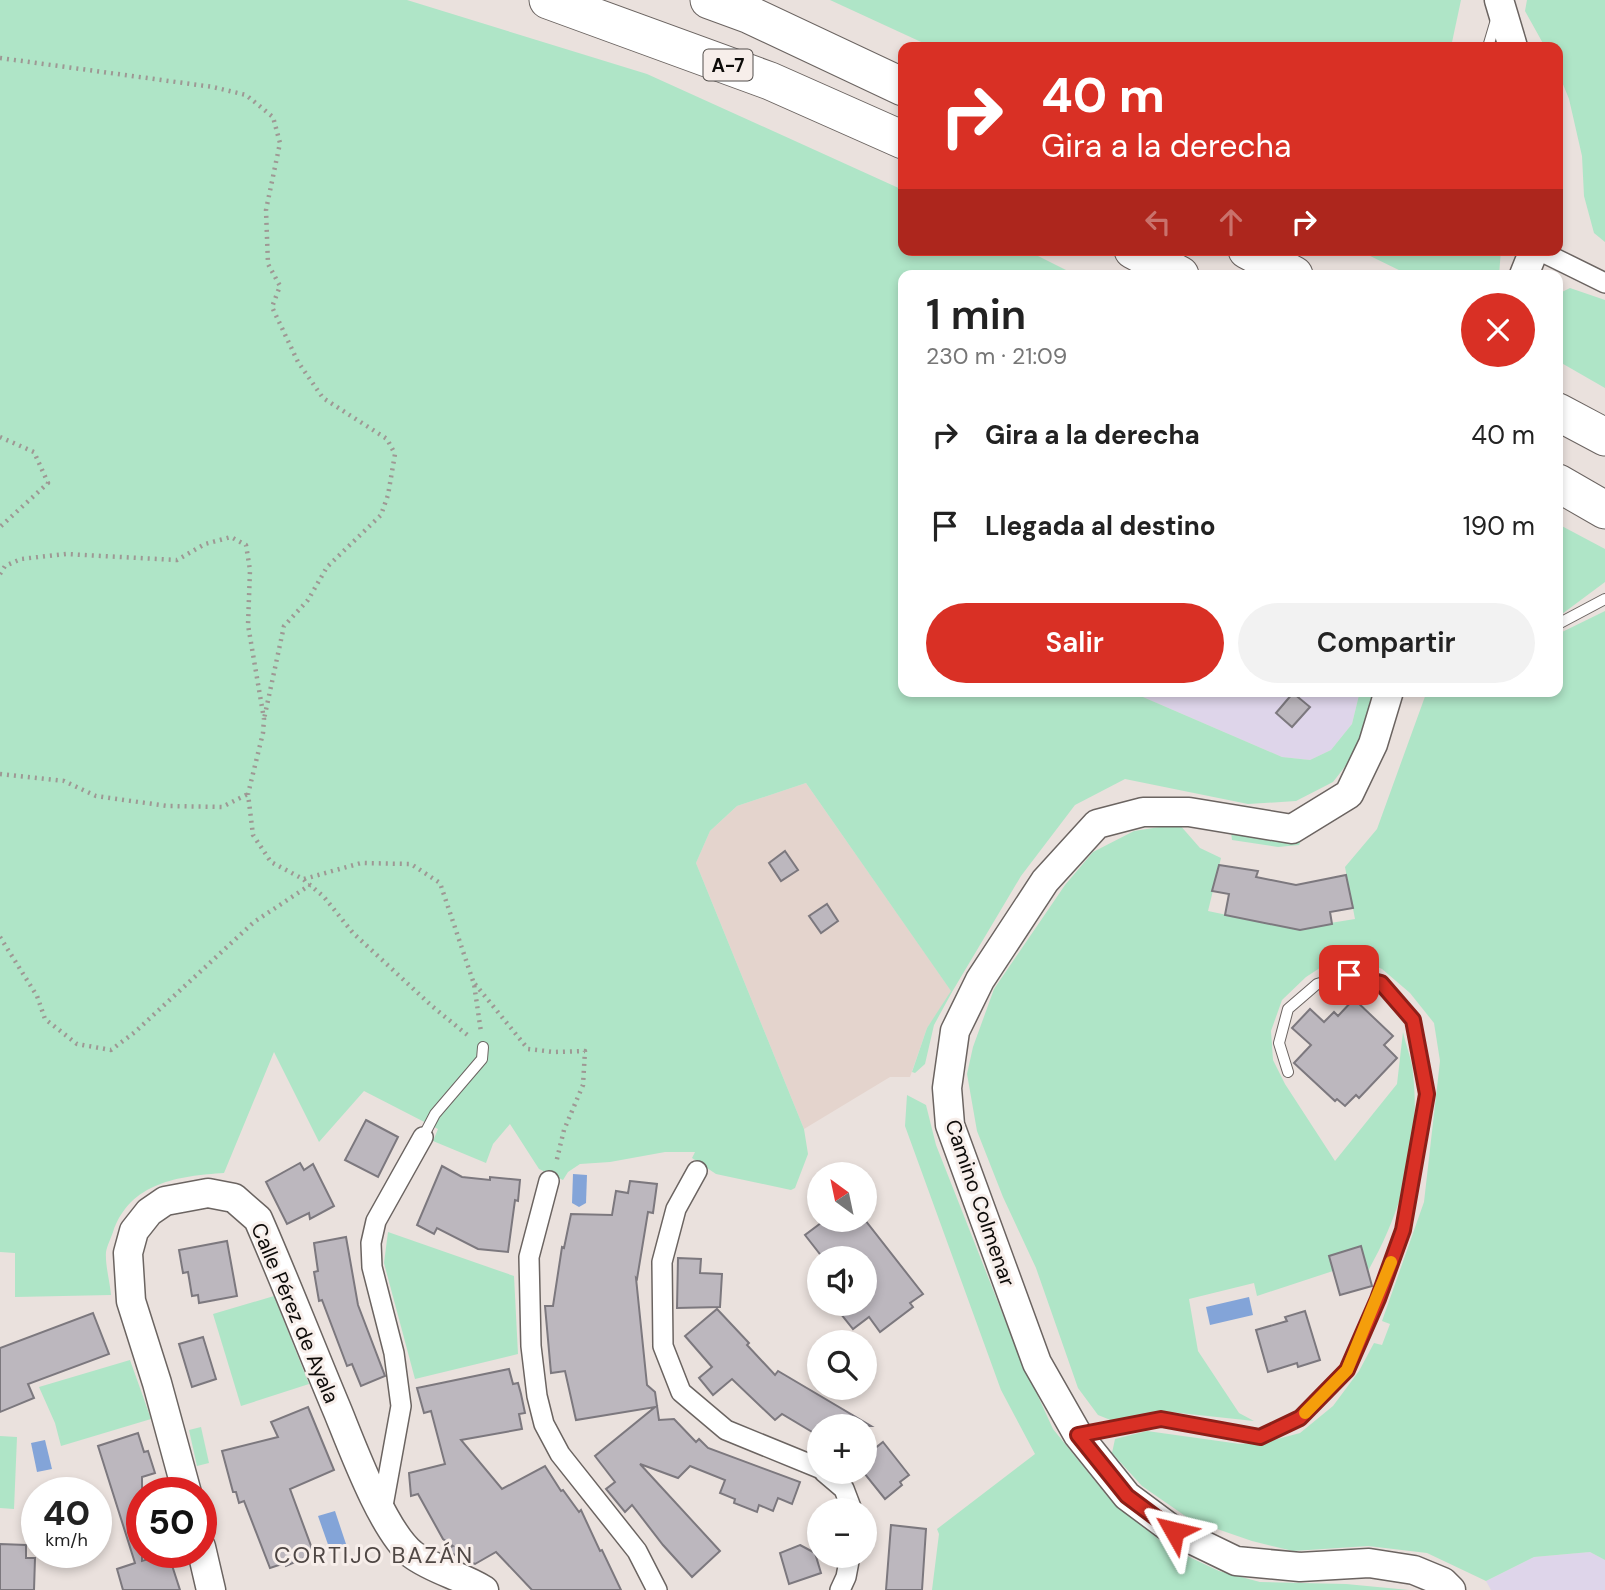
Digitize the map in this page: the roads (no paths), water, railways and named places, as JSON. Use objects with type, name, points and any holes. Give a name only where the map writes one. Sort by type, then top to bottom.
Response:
[{"type":"highway","name":"A-7","points":[[548,0],[770,81],[898,138]]},
{"type":"highway","name":"A-7","points":[[709,0],[750,15],[898,85]]},
{"type":"highway","points":[[1144,256],[1171,270]]},
{"type":"highway","points":[[1258,256],[1285,270]]},
{"type":"highway","points":[[1563,415],[1605,437]]},
{"type":"highway","points":[[1563,486],[1605,510]]},
{"type":"main road","points":[[1499,3],[1511,42]]},
{"type":"main road","name":"Camino Colmenar","points":[[1387,697],[1373,744],[1349,794],[1292,829],[1189,812],[1143,812],[1097,824],[1045,881],[980,980],[956,1031],[947,1088],[950,1125],[1037,1363],[1078,1435],[1127,1496],[1174,1531],[1236,1561],[1300,1567],[1369,1563],[1414,1570],[1443,1582],[1451,1590]]},
{"type":"main road","name":"Calle Pérez de Ayala","points":[[183,1477],[131,1301],[128,1253],[134,1231],[149,1212],[165,1201],[208,1192],[234,1198],[257,1219],[358,1460],[382,1511],[400,1541],[413,1555],[484,1590]]},
{"type":"main road","points":[[206,1568],[211,1590]]},
{"type":"street","points":[[1549,256],[1605,282]]},
{"type":"street","points":[[382,1511],[401,1406],[394,1353],[372,1268],[371,1242],[376,1222],[423,1137]]},
{"type":"street","points":[[697,1171],[676,1209],[662,1262],[663,1346],[681,1392],[726,1430],[807,1463]]},
{"type":"street","points":[[549,1181],[529,1257],[531,1346],[537,1395],[544,1424],[560,1454],[637,1551],[657,1590]]},
{"type":"street","points":[[840,1590],[848,1568]]},
{"type":"lane","points":[[1489,42],[1499,3]]},
{"type":"lane","points":[[1563,621],[1605,599]]},
{"type":"lane","points":[[1078,1435],[1161,1419],[1260,1437],[1300,1418],[1347,1370],[1378,1299],[1403,1230],[1427,1094],[1413,1020],[1381,983],[1349,975],[1317,984],[1288,1009],[1279,1043],[1288,1072]]},
{"type":"lane","points":[[423,1137],[435,1114],[482,1059],[483,1047]]},
{"type":"water","points":[[573,1174],[587,1175],[586,1203],[579,1207],[572,1203]]},
{"type":"water","points":[[1249,1297],[1253,1315],[1210,1325],[1206,1307]]},
{"type":"water","points":[[45,1440],[52,1469],[37,1472],[31,1443]]},
{"type":"water","points":[[335,1511],[347,1547],[331,1553],[318,1516]]},
{"type":"district","name":"CORTIJO BAZÁN","points":[[374,1555]]}]
